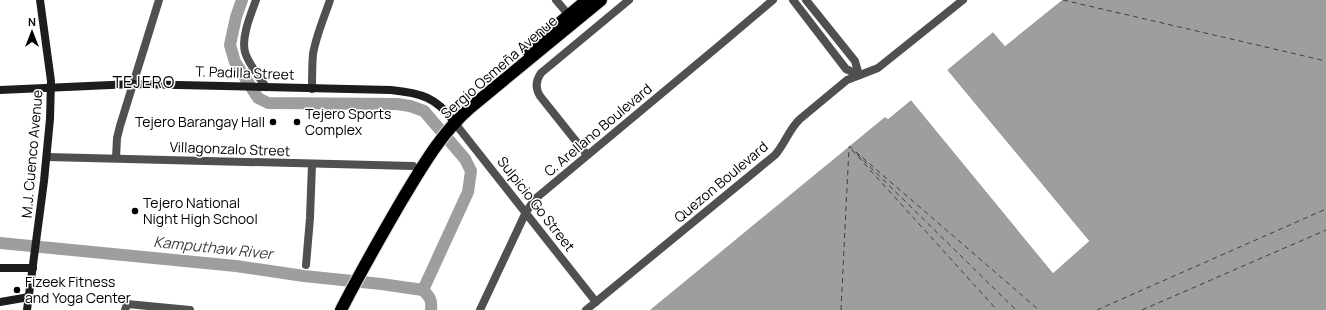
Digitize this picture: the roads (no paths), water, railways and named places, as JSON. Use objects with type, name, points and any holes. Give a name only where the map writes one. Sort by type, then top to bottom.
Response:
[{"type":"highway","name":"Sergio Osmeña Avenue","points":[[332,310],[349,286],[412,166],[446,127],[571,18],[586,0]]},
{"type":"highway","name":"Sergio Osmeña Avenue","points":[[571,18],[601,0]]},
{"type":"highway","name":"Sergio Osmeña Avenue","points":[[357,271],[446,127]]},
{"type":"highway","name":"Sergio Osmeña Avenue","points":[[341,310],[349,286]]},
{"type":"street","name":"M.J. Cuenco Avenue","points":[[27,310],[47,157],[51,88],[40,0]]},
{"type":"street","points":[[116,158],[118,132],[159,0]]},
{"type":"street","points":[[256,0],[247,26],[244,51],[266,87]]},
{"type":"street","points":[[312,89],[313,54],[330,0]]},
{"type":"street","points":[[556,0],[571,18]]},
{"type":"street","points":[[587,155],[537,92],[537,81],[541,73],[628,0]]},
{"type":"street","name":"C. Arellano Boulevard","points":[[480,310],[526,212],[535,199],[772,0]]},
{"type":"street","points":[[793,0],[846,68],[858,75]]},
{"type":"street","points":[[806,0],[855,61],[858,75]]},
{"type":"street","name":"Quezon Boulevard","points":[[586,310],[775,155],[780,150],[796,123],[847,80],[878,68],[963,0]]},
{"type":"street","name":"T. Padilla Street","points":[[0,90],[133,84],[391,90],[414,93],[432,100],[446,127]]},
{"type":"street","name":"Sulpicio Go Street","points":[[446,127],[526,212],[596,302]]},
{"type":"street","name":"Villagonzalo Street","points":[[47,157],[412,166]]},
{"type":"street","points":[[306,265],[310,218],[312,164]]},
{"type":"street","points":[[0,268],[32,268]]},
{"type":"street","points":[[0,302],[29,297]]},
{"type":"street","points":[[125,310],[127,304],[190,310]]},
{"type":"waterway","points":[[242,0],[236,17],[230,45],[235,62],[258,98],[268,103],[397,104],[410,106],[424,111],[465,159],[471,171],[468,192],[423,290]]},
{"type":"waterway","name":"Kamputhaw River","points":[[0,243],[236,266],[304,276],[423,290]]},
{"type":"waterway","points":[[423,290],[430,299],[431,310]]},
{"type":"place","name":"Tejero Barangay Hall","points":[[273,122]]},
{"type":"place","name":"Tejero Sports Complex","points":[[297,122]]},
{"type":"place","name":"Tejero National Night High School","points":[[135,211]]},
{"type":"place","name":"Fizeek Fitness and Yoga Center","points":[[17,290]]},
{"type":"district","name":"TEJERO","points":[[144,82]]}]
